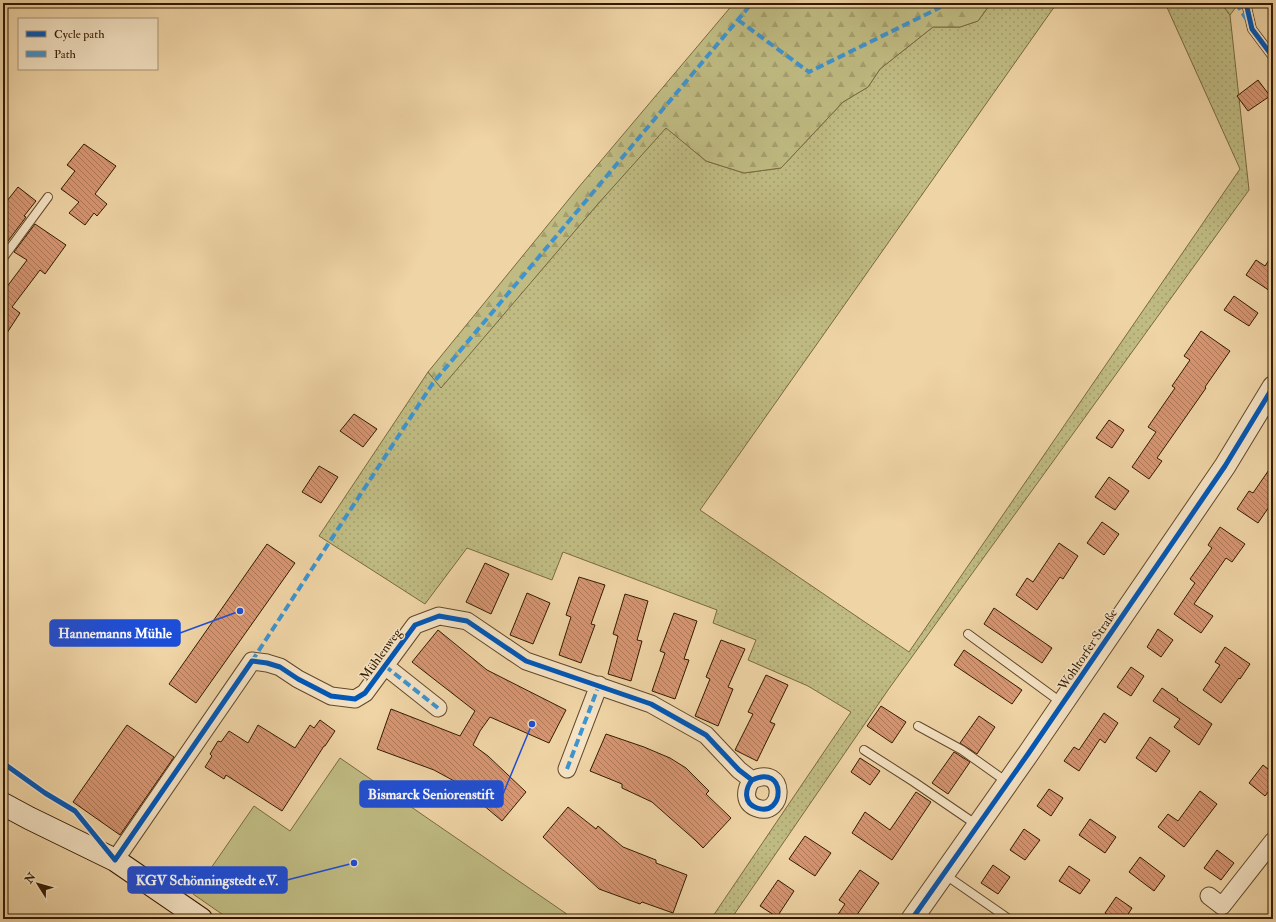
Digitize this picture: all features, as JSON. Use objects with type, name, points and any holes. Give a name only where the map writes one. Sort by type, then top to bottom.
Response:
[{"type":"main road","points":[[3,804],[115,860],[201,919]]},
{"type":"street","name":"Wohltorfer Straße","points":[[918,917],[944,874],[1225,466],[1273,387]]},
{"type":"street","name":"Mühlenweg","points":[[115,860],[252,661],[280,667],[298,679],[331,696],[355,699],[365,693],[415,625],[439,616],[467,621],[526,661],[651,704],[706,735],[739,770],[752,780]]},
{"type":"street","name":"Mühlenweg","points":[[385,666],[438,708]]},
{"type":"street","points":[[567,768],[599,685]]},
{"type":"street","points":[[1209,896],[1222,906],[1273,842]]},
{"type":"lane","points":[[1246,3],[1252,29],[1273,57]]},
{"type":"lane","points":[[3,258],[48,197]]},
{"type":"lane","points":[[968,634],[1063,703]]},
{"type":"lane","points":[[918,726],[962,750],[1008,782]]},
{"type":"lane","points":[[864,750],[914,782],[977,826]]},
{"type":"lane","points":[[944,874],[1009,919]]},
{"type":"green space","points":[[734,3],[991,3],[978,21],[960,27],[933,27],[880,69],[868,87],[843,102],[781,168],[744,173],[706,161],[666,128],[597,205],[441,388],[428,372],[578,188]]},
{"type":"green space","points":[[991,3],[1057,3],[700,510],[909,652],[1240,169],[1165,3],[1221,3],[1230,15],[1249,190],[888,690],[731,919],[711,919],[851,712],[808,686],[748,660],[756,640],[713,623],[717,610],[563,552],[552,580],[467,548],[425,604],[319,536],[428,372],[441,387],[666,127],[706,161],[744,173],[781,168],[843,102],[868,87],[880,69],[933,27],[960,27],[978,21]]},
{"type":"green space","points":[[1221,3],[1239,3],[1230,15]]},
{"type":"green space","points":[[340,758],[574,919],[229,919],[193,894],[254,806],[290,831]]},
{"type":"building","points":[[1258,80],[1270,96],[1248,111],[1237,96]]},
{"type":"building","points":[[84,144],[116,166],[95,194],[107,204],[97,216],[94,213],[85,225],[69,213],[79,202],[61,189],[75,171],[67,165]]},
{"type":"building","points":[[18,187],[36,201],[5,245],[3,244],[3,206]]},
{"type":"building","points":[[35,224],[66,245],[45,274],[40,270],[12,307],[20,313],[3,339],[3,292],[27,260],[14,252]]},
{"type":"building","points":[[1273,254],[1273,293],[1246,275],[1256,260],[1265,266]]},
{"type":"building","points":[[1234,296],[1258,313],[1249,326],[1224,310]]},
{"type":"building","points":[[1201,331],[1230,351],[1157,458],[1162,461],[1149,479],[1132,467],[1156,432],[1148,427],[1175,388],[1172,386],[1190,360],[1184,356]]},
{"type":"building","points":[[354,414],[377,429],[363,447],[340,431]]},
{"type":"building","points":[[1109,420],[1124,430],[1112,448],[1096,438]]},
{"type":"building","points":[[1273,464],[1273,501],[1258,523],[1237,509],[1249,491],[1253,493]]},
{"type":"building","points":[[319,466],[338,477],[321,503],[302,492]]},
{"type":"building","points":[[1109,477],[1129,491],[1115,510],[1095,497]]},
{"type":"building","points":[[1102,522],[1119,534],[1104,555],[1087,543]]},
{"type":"building","points":[[1220,527],[1245,544],[1232,562],[1226,558],[1194,604],[1213,616],[1201,633],[1174,614],[1195,583],[1190,579],[1212,548],[1208,545]]},
{"type":"building","points":[[1059,543],[1078,556],[1063,579],[1060,577],[1037,610],[1016,595],[1027,578],[1033,582]]},
{"type":"building","points":[[267,544],[295,563],[196,703],[169,684]]},
{"type":"building","points":[[485,563],[509,574],[491,614],[466,602]]},
{"type":"building","points":[[579,577],[605,585],[591,624],[595,625],[581,663],[559,655],[571,617],[566,615]]},
{"type":"building","points":[[527,593],[550,603],[533,644],[510,635]]},
{"type":"building","points":[[625,594],[648,601],[637,640],[642,641],[631,681],[608,674],[618,636],[613,634]]},
{"type":"building","points":[[994,608],[1052,648],[1042,663],[984,624]]},
{"type":"building","points":[[674,613],[697,621],[684,659],[689,660],[675,699],[652,691],[665,653],[660,651]]},
{"type":"building","points":[[1158,629],[1173,640],[1161,657],[1147,647]]},
{"type":"building","points":[[438,630],[487,670],[566,710],[549,743],[490,717],[480,731],[473,745],[488,756],[526,792],[502,821],[456,782],[434,770],[377,749],[391,709],[460,736],[475,711],[412,662]]},
{"type":"building","points":[[721,640],[745,649],[728,687],[733,689],[718,726],[695,716],[710,679],[706,677]]},
{"type":"building","points":[[1225,647],[1250,664],[1221,703],[1203,690],[1220,665],[1215,662]]},
{"type":"building","points":[[964,650],[1022,690],[1012,704],[954,665]]},
{"type":"building","points":[[1131,667],[1144,676],[1131,696],[1117,687]]},
{"type":"building","points":[[766,675],[788,685],[770,722],[775,724],[757,761],[735,750],[753,714],[748,712]]},
{"type":"building","points":[[1162,688],[1212,724],[1199,745],[1174,727],[1180,719],[1153,701]]},
{"type":"building","points":[[881,706],[906,722],[892,743],[867,726]]},
{"type":"building","points":[[1104,713],[1118,723],[1105,743],[1100,739],[1079,771],[1064,761],[1074,747],[1079,750]]},
{"type":"building","points":[[979,716],[995,727],[977,754],[960,743]]},
{"type":"building","points":[[320,720],[335,731],[282,811],[226,775],[224,779],[205,767],[212,756],[210,754],[218,741],[221,742],[229,731],[248,743],[258,725],[295,748],[310,725],[314,728]]},
{"type":"building","points":[[127,725],[174,757],[120,835],[73,802]]},
{"type":"building","points":[[606,734],[670,758],[686,768],[709,791],[706,794],[731,818],[703,848],[652,802],[622,788],[622,784],[590,771]]},
{"type":"building","points":[[1150,737],[1170,751],[1156,772],[1136,758]]},
{"type":"building","points":[[954,752],[970,762],[948,794],[932,783]]},
{"type":"building","points":[[860,758],[880,771],[870,785],[851,772]]},
{"type":"building","points":[[1263,765],[1273,773],[1273,786],[1265,796],[1249,783]]},
{"type":"building","points":[[1049,789],[1063,798],[1051,816],[1037,806]]},
{"type":"building","points":[[1200,791],[1217,804],[1184,847],[1158,827],[1168,814],[1178,821]]},
{"type":"building","points":[[916,792],[931,802],[892,860],[852,833],[865,812],[890,830]]},
{"type":"building","points":[[568,807],[596,829],[598,826],[623,847],[656,860],[656,863],[687,875],[673,913],[642,902],[640,904],[599,889],[543,837]]},
{"type":"building","points":[[1090,819],[1116,837],[1105,853],[1079,835]]},
{"type":"building","points":[[1024,829],[1040,840],[1025,860],[1010,850]]},
{"type":"building","points":[[805,836],[831,853],[815,876],[789,859]]},
{"type":"building","points":[[1217,850],[1234,863],[1221,880],[1204,868]]},
{"type":"building","points":[[1140,857],[1165,876],[1154,891],[1129,872]]},
{"type":"building","points":[[993,865],[1010,877],[998,894],[981,883]]},
{"type":"building","points":[[1069,866],[1090,880],[1080,894],[1059,881]]},
{"type":"building","points":[[860,870],[879,883],[854,919],[835,919],[845,904],[839,900]]},
{"type":"building","points":[[778,880],[794,891],[777,917],[760,906]]},
{"type":"building","points":[[1116,897],[1132,908],[1125,919],[1113,919],[1105,913]]},
{"type":"marked path","points":[[252,661],[433,383],[752,3]]},
{"type":"marked path","points":[[738,20],[809,72],[939,8],[944,3]]},
{"type":"marked path","points":[[1236,3],[1247,20]]},
{"type":"marked path","points":[[385,666],[438,708]]},
{"type":"marked path","points":[[567,769],[599,685]]},
{"type":"cycle path","points":[[1246,3],[1252,29],[1273,57]]},
{"type":"cycle path","points":[[912,919],[1028,754],[1225,466],[1273,387]]},
{"type":"cycle path","points":[[3,763],[45,793],[75,811],[115,860],[252,661],[280,667],[298,679],[331,696],[355,699],[365,693],[415,625],[439,616],[467,621],[526,661],[651,704],[706,735],[739,770],[752,780],[747,791],[747,799],[749,803],[757,808],[766,809],[773,805],[777,799],[778,791],[776,784],[771,779],[763,777],[752,780]]},
{"type":"place","name":"Hannemanns Mühle","points":[[240,611]]},
{"type":"place","name":"Bismarck Seniorenstift","points":[[532,724]]},
{"type":"place","name":"KGV Schönningstedt e.V.","points":[[354,863]]}]
